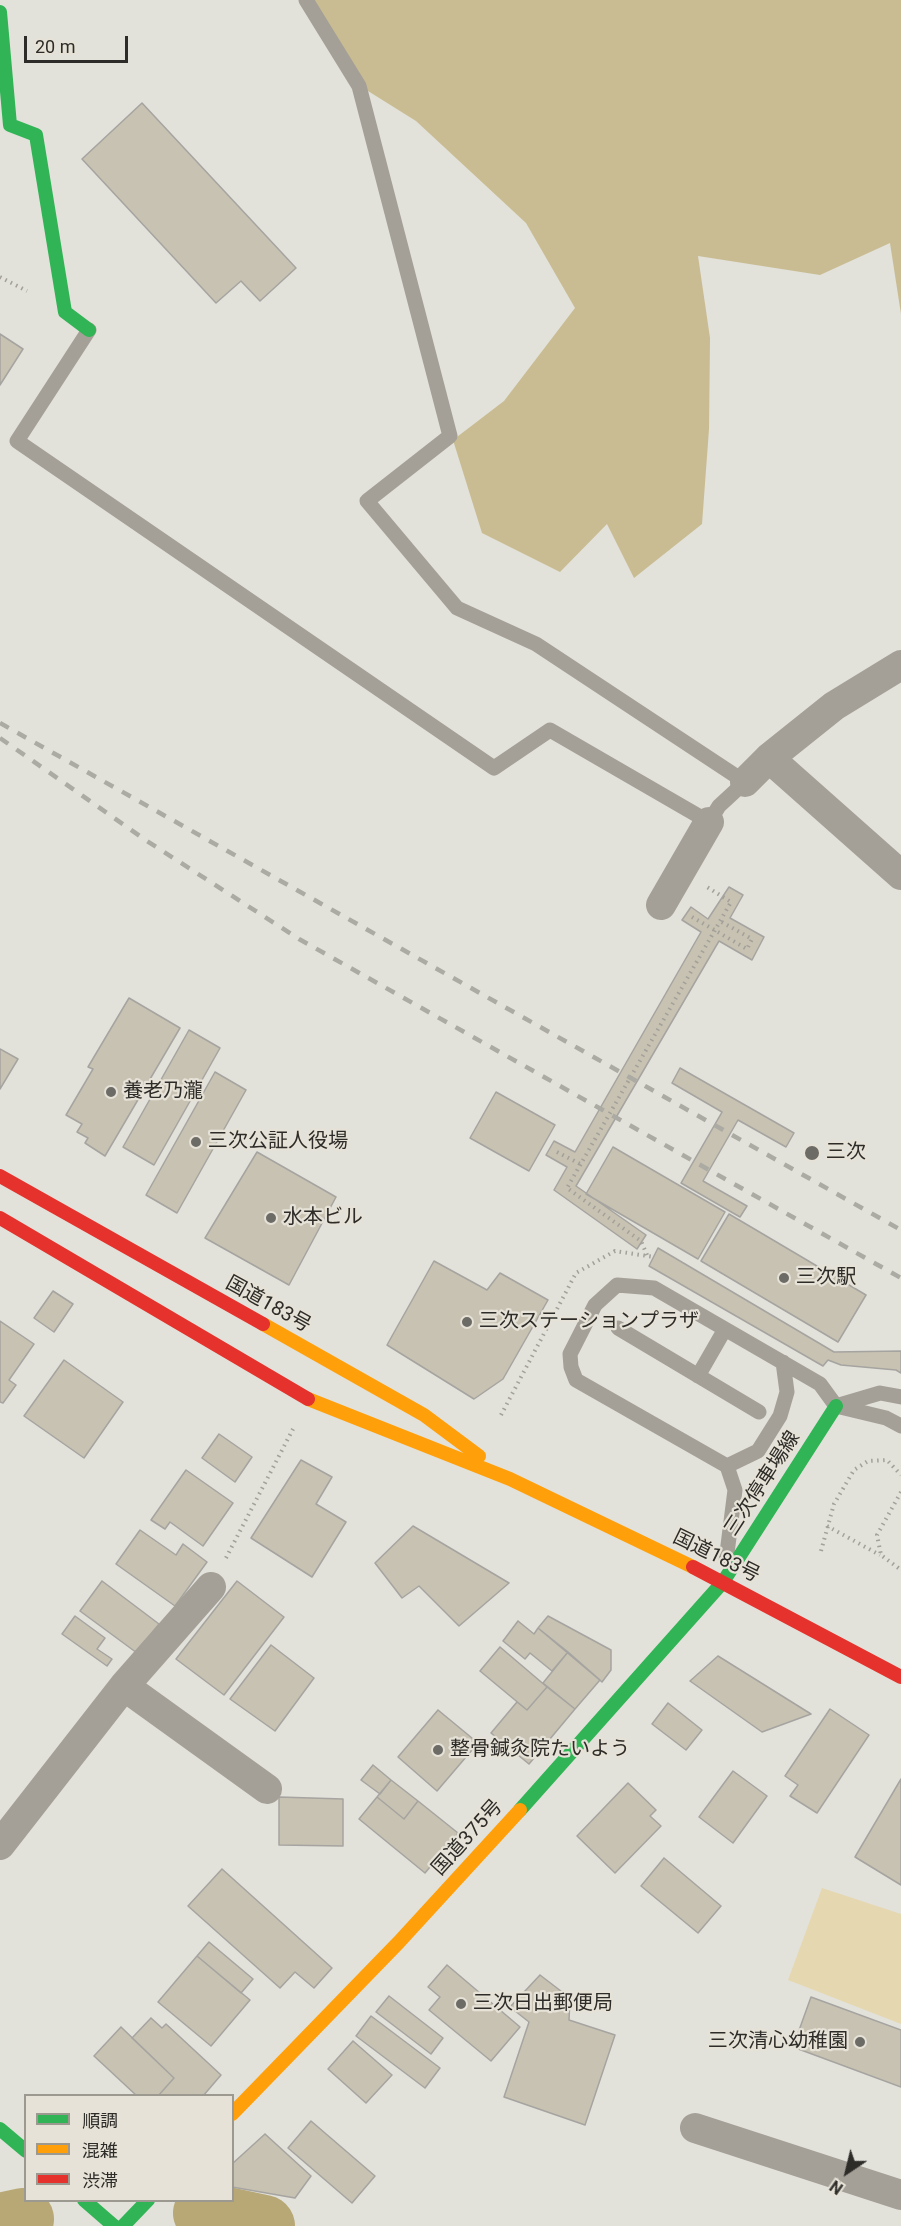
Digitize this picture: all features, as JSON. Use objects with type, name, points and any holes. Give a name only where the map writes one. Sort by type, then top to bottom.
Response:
[{"type":"main road","points":[[0,12],[10,125],[36,135],[65,312],[89,330]]},
{"type":"main road","name":"国道183号","points":[[0,1176],[424,1415],[510,1479]]},
{"type":"main road","name":"国道183号","points":[[0,1218],[308,1399],[510,1479],[723,1582],[901,1677]]},
{"type":"main road","name":"三次停車場線","points":[[723,1582],[836,1406]]},
{"type":"main road","name":"国道375号","points":[[234,2112],[399,1942],[592,1732],[723,1582]]},
{"type":"main road","points":[[0,2129],[24,2149]]},
{"type":"main road","points":[[86,2202],[114,2226]]},
{"type":"main road","points":[[123,2226],[146,2202]]},
{"type":"street","points":[[745,782],[769,758],[834,706],[901,665]]},
{"type":"street","points":[[769,758],[901,874]]},
{"type":"street","points":[[674,909],[709,822]]},
{"type":"street","points":[[0,1845],[124,1686],[211,1587]]},
{"type":"street","points":[[124,1686],[267,1789]]},
{"type":"street","points":[[695,2128],[901,2195]]},
{"type":"lane","points":[[89,330],[17,441],[494,768],[550,730],[709,822],[719,806],[745,782],[536,644],[457,608],[367,501],[450,436],[359,86],[306,0]]},
{"type":"lane","points":[[723,1582],[735,1490],[728,1466],[576,1380],[571,1366],[570,1354],[595,1305],[617,1285],[654,1288],[820,1384],[836,1406],[886,1418],[901,1426]]},
{"type":"lane","points":[[618,1328],[759,1412]]},
{"type":"lane","points":[[698,1376],[725,1329]]},
{"type":"lane","points":[[728,1466],[758,1451],[780,1416],[787,1392],[783,1362]]},
{"type":"lane","points":[[836,1406],[880,1393],[901,1397]]},
{"type":"path","points":[[646,1256],[641,1241],[567,1188],[731,903]]},
{"type":"path","points":[[674,909],[747,949],[752,939],[720,921]]},
{"type":"path","points":[[557,1152],[580,1164]]},
{"type":"path","points":[[211,1587],[308,1399]]},
{"type":"path","points":[[821,1551],[834,1504],[854,1470],[868,1461],[887,1460],[901,1475]]},
{"type":"path","points":[[881,1555],[877,1535],[901,1492]]},
{"type":"path","points":[[827,1526],[881,1555],[901,1570]]},
{"type":"shaded area","points":[[303,0],[901,0],[901,314],[890,243],[820,275],[698,256],[710,338],[709,429],[702,524],[634,578],[607,524],[560,572],[482,533],[453,440],[504,401],[575,308],[526,223],[416,121],[352,81]]},
{"type":"shaded area","points":[[822,1888],[901,1914],[901,2024],[788,1980]]},
{"type":"building","points":[[142,103],[296,268],[260,301],[241,281],[216,303],[82,159]]},
{"type":"building","points":[[0,334],[23,349],[0,385]]},
{"type":"building","points":[[729,887],[743,895],[730,918],[764,937],[752,960],[719,941],[576,1186],[646,1235],[637,1249],[554,1190],[567,1167],[546,1155],[554,1141],[575,1152],[701,932],[682,920],[691,907],[708,919]]},
{"type":"building","name":"養老乃瀧","points":[[129,998],[180,1028],[105,1156],[85,1143],[88,1138],[77,1132],[82,1124],[66,1115],[93,1069],[88,1067]]},
{"type":"building","points":[[189,1030],[220,1048],[154,1165],[123,1147]]},
{"type":"building","points":[[0,1049],[18,1059],[0,1089]]},
{"type":"building","points":[[680,1068],[794,1133],[786,1147],[738,1120],[703,1181],[747,1206],[740,1217],[681,1183],[722,1112],[672,1083]]},
{"type":"building","name":"三次公証人役場","points":[[215,1072],[246,1090],[177,1213],[146,1195]]},
{"type":"building","points":[[496,1092],[555,1125],[529,1171],[470,1138]]},
{"type":"building","points":[[613,1147],[725,1212],[698,1259],[586,1194]]},
{"type":"building","name":"水本ビル","points":[[257,1152],[336,1197],[289,1285],[205,1238]]},
{"type":"building","name":"三次駅","points":[[729,1214],[866,1295],[838,1342],[701,1261]]},
{"type":"building","points":[[658,1248],[834,1352],[901,1351],[901,1373],[896,1370],[841,1365],[828,1360],[823,1366],[649,1266]]},
{"type":"building","name":"三次ステーションプラザ","points":[[434,1261],[487,1290],[500,1273],[548,1300],[503,1379],[474,1399],[387,1345]]},
{"type":"building","points":[[53,1291],[73,1304],[54,1332],[34,1318]]},
{"type":"building","points":[[0,1321],[34,1344],[9,1380],[16,1385],[3,1403],[0,1402]]},
{"type":"building","points":[[64,1360],[123,1402],[84,1458],[24,1416]]},
{"type":"building","points":[[219,1434],[252,1457],[235,1482],[202,1458]]},
{"type":"building","points":[[301,1460],[332,1477],[316,1504],[346,1522],[312,1577],[251,1538]]},
{"type":"building","points":[[186,1470],[233,1503],[203,1546],[170,1522],[165,1529],[151,1520]]},
{"type":"building","points":[[413,1526],[509,1583],[459,1626],[419,1586],[402,1598],[375,1563]]},
{"type":"building","points":[[140,1530],[176,1555],[183,1544],[207,1562],[175,1606],[116,1564]]},
{"type":"building","points":[[102,1581],[159,1624],[137,1653],[80,1611]]},
{"type":"building","points":[[237,1581],[284,1617],[224,1695],[176,1659]]},
{"type":"building","points":[[75,1616],[105,1638],[97,1649],[112,1659],[107,1666],[62,1634]]},
{"type":"building","points":[[548,1616],[611,1650],[611,1670],[602,1682],[538,1628]]},
{"type":"building","points":[[518,1621],[534,1634],[538,1628],[568,1652],[552,1671],[530,1653],[525,1659],[503,1641]]},
{"type":"building","points":[[271,1645],[314,1678],[275,1731],[230,1699]]},
{"type":"building","points":[[500,1647],[547,1687],[527,1710],[480,1671]]},
{"type":"building","points":[[568,1652],[600,1680],[575,1709],[543,1683]]},
{"type":"building","points":[[718,1656],[811,1714],[762,1732],[690,1681]]},
{"type":"building","points":[[547,1687],[575,1709],[529,1764],[491,1733],[517,1702],[527,1710]]},
{"type":"building","points":[[668,1703],[702,1730],[686,1750],[652,1724]]},
{"type":"building","points":[[830,1709],[869,1735],[817,1813],[790,1796],[798,1785],[785,1776]]},
{"type":"building","name":"整骨鍼灸院たいよう","points":[[438,1710],[478,1743],[437,1791],[398,1757]]},
{"type":"building","points":[[373,1765],[391,1780],[380,1794],[361,1780]]},
{"type":"building","points":[[733,1771],[767,1796],[733,1843],[699,1817]]},
{"type":"building","points":[[901,1779],[901,1885],[855,1857]]},
{"type":"building","points":[[391,1780],[418,1801],[404,1819],[377,1797]]},
{"type":"building","points":[[628,1783],[656,1810],[650,1816],[661,1826],[615,1873],[577,1836]]},
{"type":"building","points":[[279,1797],[343,1799],[343,1846],[279,1845]]},
{"type":"building","points":[[377,1797],[404,1819],[418,1801],[458,1833],[425,1873],[359,1819]]},
{"type":"building","points":[[664,1858],[721,1906],[698,1933],[641,1886]]},
{"type":"building","points":[[222,1869],[332,1968],[314,1988],[295,1972],[280,1988],[188,1906]]},
{"type":"building","points":[[209,1942],[253,1979],[241,1993],[197,1956]]},
{"type":"building","points":[[197,1956],[250,2000],[211,2046],[158,2002]]},
{"type":"building","points":[[447,1965],[520,2027],[491,2061],[429,2010],[440,1997],[428,1987]]},
{"type":"building","points":[[540,1975],[570,1998],[569,2020],[615,2035],[585,2125],[504,2097],[529,2022],[510,2007]]},
{"type":"building","points":[[389,1996],[443,2038],[431,2054],[376,2012]]},
{"type":"building","points":[[811,1997],[901,2030],[901,2087],[793,2047]]},
{"type":"building","points":[[371,2016],[440,2068],[425,2088],[356,2036]]},
{"type":"building","points":[[151,2018],[162,2028],[166,2024],[221,2075],[205,2094],[160,2094],[174,2078],[132,2038]]},
{"type":"building","points":[[121,2027],[174,2078],[160,2094],[135,2094],[94,2056]]},
{"type":"building","points":[[353,2041],[392,2075],[366,2103],[328,2069]]},
{"type":"building","points":[[311,2121],[375,2176],[352,2203],[288,2148]]},
{"type":"building","points":[[265,2134],[311,2176],[295,2198],[234,2187],[234,2162]]},
{"type":"waterway","points":[[204,2213],[264,2226]]},
{"type":"waterway","points":[[0,2224],[23,2219]]},
{"type":"railway","points":[[0,723],[901,1230]]},
{"type":"railway","points":[[0,738],[147,841],[299,939],[901,1278]]},
{"type":"traffic: fast","points":[[0,12],[10,125],[36,135],[65,312],[89,330]]},
{"type":"traffic: fast","points":[[723,1582],[836,1406]]},
{"type":"traffic: fast","points":[[520,1810],[723,1582]]},
{"type":"traffic: fast","points":[[0,2129],[24,2149]]},
{"type":"traffic: fast","points":[[86,2202],[114,2226]]},
{"type":"traffic: fast","points":[[123,2226],[146,2202]]},
{"type":"traffic: slow","points":[[263,1324],[424,1415],[479,1456]]},
{"type":"traffic: slow","points":[[308,1399],[510,1479],[693,1567]]},
{"type":"traffic: slow","points":[[234,2112],[399,1942],[520,1810]]},
{"type":"traffic: jam","points":[[0,1176],[263,1324]]},
{"type":"traffic: jam","points":[[0,1218],[308,1399]]},
{"type":"traffic: jam","points":[[693,1567],[901,1677]]},
{"type":"place","name":"養老乃瀧","points":[[111,1092]]},
{"type":"place","name":"三次公証人役場","points":[[196,1142]]},
{"type":"place","name":"三次","points":[[812,1153]]},
{"type":"place","name":"水本ビル","points":[[271,1218]]},
{"type":"place","name":"三次駅","points":[[784,1278]]},
{"type":"place","name":"三次ステーションプラザ","points":[[467,1322]]},
{"type":"place","name":"整骨鍼灸院たいよう","points":[[438,1750]]},
{"type":"place","name":"三次日出郵便局","points":[[461,2004]]},
{"type":"place","name":"三次清心幼稚園","points":[[860,2042]]}]
